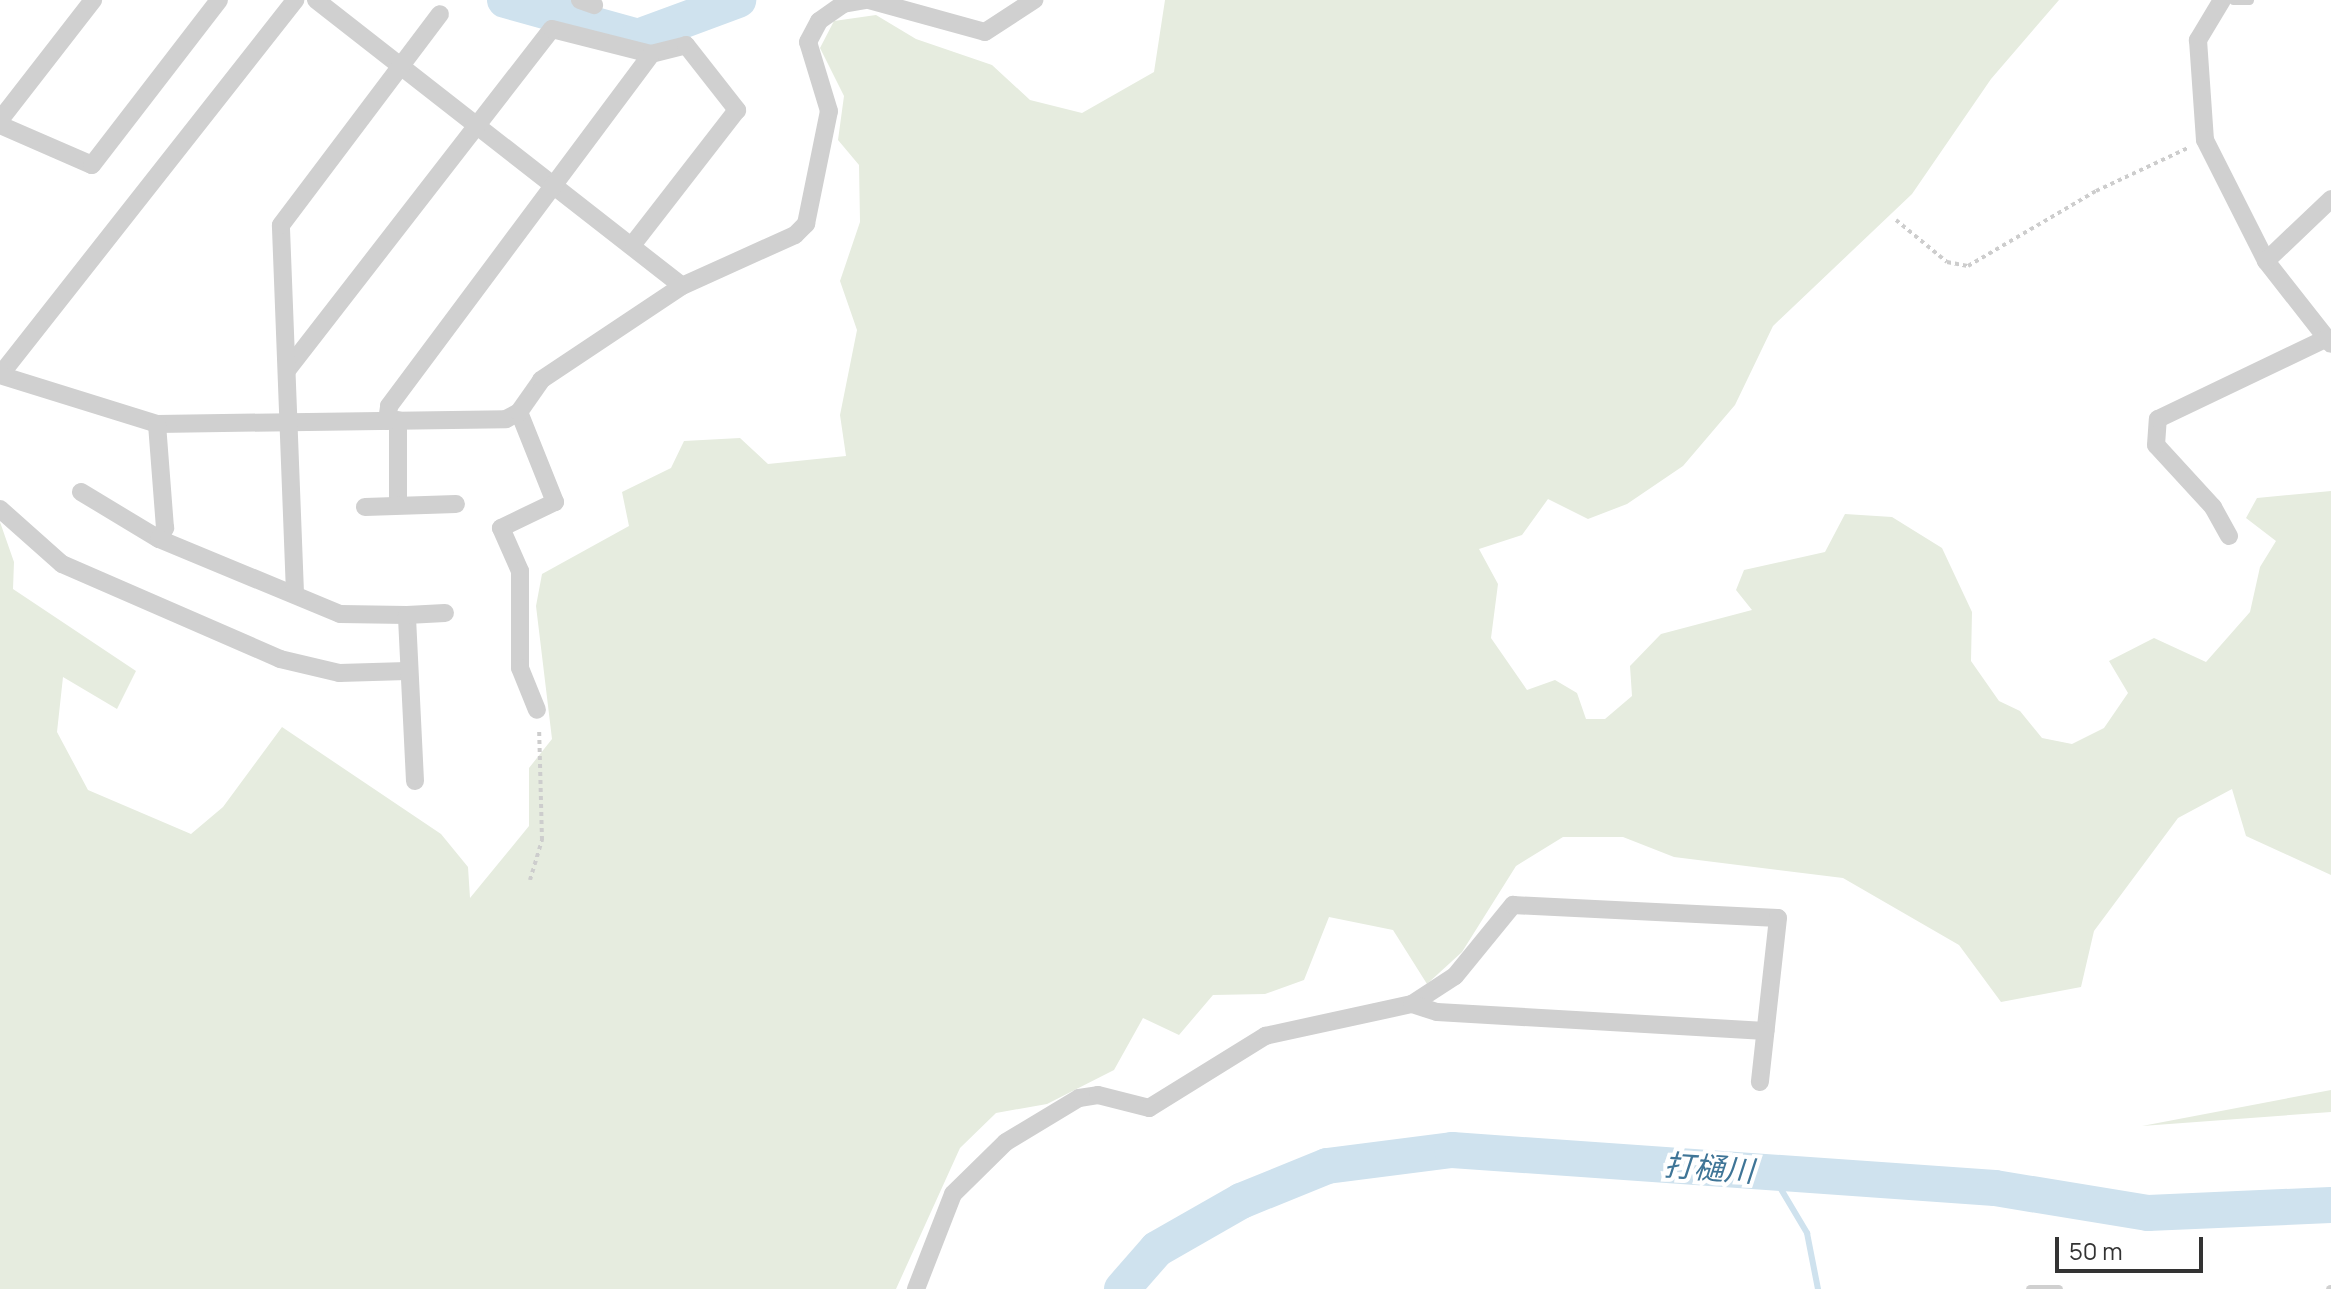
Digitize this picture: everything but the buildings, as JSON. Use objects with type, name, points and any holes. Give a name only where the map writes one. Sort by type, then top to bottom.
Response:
[{"type":"street","points":[[93,0],[0,122],[92,165],[219,0]]},
{"type":"street","points":[[295,0],[1,374],[157,424],[290,419],[506,419],[519,412],[541,380],[682,286],[795,235],[806,224],[829,111],[808,42],[819,21],[843,4],[867,0],[985,32],[1034,0]]},
{"type":"street","points":[[316,0],[634,243],[682,286]]},
{"type":"street","points":[[2222,0],[2198,40],[2205,140],[2266,261],[2328,342],[2158,419],[2156,445],[2213,507],[2229,536]]},
{"type":"street","points":[[295,593],[281,225],[440,14]]},
{"type":"street","points":[[288,369],[552,29],[651,54],[686,45],[737,110],[634,243]]},
{"type":"street","points":[[398,504],[389,406],[651,54]]},
{"type":"street","points":[[2266,261],[2331,199]]},
{"type":"street","points":[[519,412],[555,502],[501,528],[520,571],[520,668],[537,710]]},
{"type":"street","points":[[157,424],[165,528],[159,539]]},
{"type":"street","points":[[81,492],[159,539],[340,614],[445,613]]},
{"type":"street","points":[[365,507],[456,504]]},
{"type":"street","points":[[0,509],[62,564],[280,659],[339,673],[407,671]]},
{"type":"street","points":[[407,615],[407,671],[415,781]]},
{"type":"street","points":[[916,1289],[953,1194],[975,1167],[1079,1098],[1098,1095],[1149,1108],[1265,1036],[1412,1004],[1455,976],[1513,905],[1778,918],[1760,1082]]},
{"type":"street","points":[[1412,1004],[1437,1012],[1765,1031]]},
{"type":"lane","points":[[2233,0],[2249,0]]},
{"type":"lane","points":[[2030,1289],[2058,1289]]},
{"type":"path","points":[[1896,220],[1947,262],[1968,266],[2096,191],[2205,140]]},
{"type":"path","points":[[530,880],[542,840],[537,710]]},
{"type":"shaded area","points":[[1165,0],[2059,0],[1991,79],[1912,194],[1773,326],[1735,405],[1683,466],[1627,504],[1588,519],[1548,499],[1522,535],[1479,549],[1498,584],[1491,638],[1527,690],[1555,680],[1577,693],[1586,719],[1605,719],[1632,696],[1630,666],[1661,634],[1752,610],[1736,590],[1744,570],[1825,552],[1845,514],[1892,517],[1942,548],[1972,612],[1971,661],[1999,701],[2020,711],[2042,738],[2072,744],[2104,728],[2128,693],[2109,661],[2154,638],[2206,662],[2250,612],[2260,567],[2276,541],[2246,518],[2257,498],[2331,491],[2331,875],[2246,836],[2232,789],[2178,818],[2094,931],[2081,987],[2001,1002],[1959,945],[1843,878],[1674,857],[1623,837],[1563,837],[1516,866],[1462,952],[1427,984],[1393,930],[1329,917],[1304,980],[1265,994],[1213,995],[1179,1035],[1143,1018],[1114,1070],[1047,1104],[996,1113],[960,1148],[896,1289],[0,1289],[0,522],[14,562],[13,589],[136,671],[117,709],[63,677],[57,732],[88,790],[191,834],[223,807],[282,727],[441,834],[468,867],[470,898],[529,826],[529,768],[552,739],[536,606],[542,574],[629,526],[622,492],[671,468],[684,441],[740,438],[768,464],[846,456],[840,415],[857,330],[840,281],[860,222],[859,165],[838,140],[844,96],[820,48],[834,21],[876,15],[916,39],[992,65],[1030,100],[1082,113],[1154,72]]},
{"type":"shaded area","points":[[2331,1090],[2331,1112],[2142,1126]]},
{"type":"waterway","name":"打樋川","points":[[505,0],[638,37],[738,0]]},
{"type":"waterway","name":"打樋川","points":[[1122,1289],[1157,1249],[1241,1201],[1327,1166],[1452,1150],[1995,1188],[2148,1213],[2331,1205]]},
{"type":"waterway","points":[[1772,1174],[1807,1233],[1818,1289]]}]
